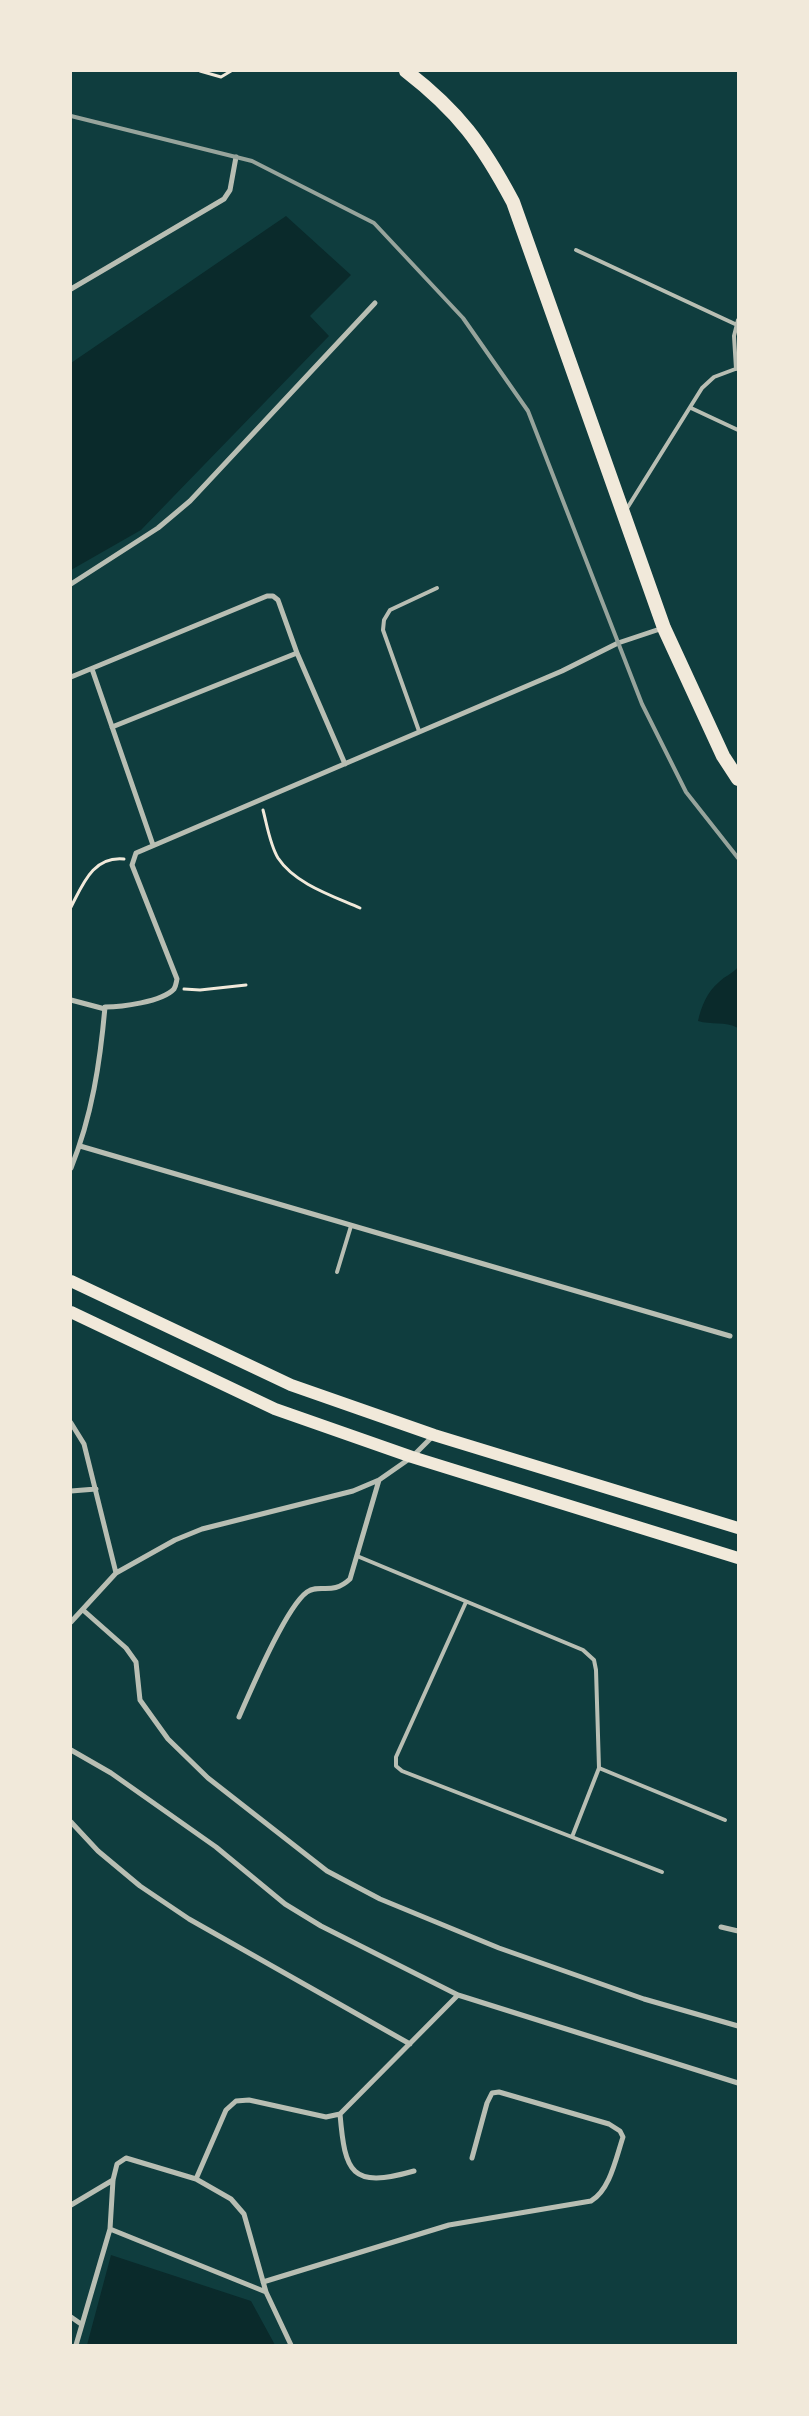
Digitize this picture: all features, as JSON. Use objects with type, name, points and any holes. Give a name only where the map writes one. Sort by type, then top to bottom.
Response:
[{"type":"highway","points":[[406,71],[433,92],[475,136],[513,202],[664,628],[723,756],[738,779]]},
{"type":"main road","points":[[71,1281],[291,1386],[434,1435],[738,1528]]},
{"type":"main road","points":[[71,1312],[275,1409],[412,1457],[738,1558]]},
{"type":"street","points":[[71,289],[224,199],[230,190],[236,157]]},
{"type":"street","points":[[71,584],[158,528],[190,501],[375,303]]},
{"type":"street","points":[[71,677],[267,596],[273,596],[278,600],[297,653],[345,764]]},
{"type":"street","points":[[71,1000],[105,1008],[123,1007],[169,993],[176,988],[177,978],[132,865],[132,860],[136,853],[420,730],[562,671],[618,643],[664,628]]},
{"type":"street","points":[[112,727],[297,653]]},
{"type":"street","points":[[92,669],[153,845]]},
{"type":"street","points":[[71,1168],[80,1146],[98,1073],[105,1008]]},
{"type":"street","points":[[80,1146],[730,1336]]},
{"type":"street","points":[[71,1423],[84,1444],[116,1573]]},
{"type":"street","points":[[71,1622],[116,1573],[175,1540],[202,1529],[353,1491],[379,1480],[412,1457],[434,1435]]},
{"type":"street","points":[[239,1717],[274,1643],[299,1599],[309,1590],[340,1588],[350,1579],[379,1480]]},
{"type":"street","points":[[71,1491],[96,1489]]},
{"type":"street","points":[[83,1610],[126,1648],[136,1662],[140,1700],[168,1739],[208,1778],[327,1871],[380,1899],[499,1948],[644,1999],[738,2026]]},
{"type":"street","points":[[71,1750],[117,1778],[216,1847],[285,1904],[321,1926],[458,1995],[738,2083]]},
{"type":"street","points":[[71,1822],[98,1851],[140,1886],[180,1913],[410,2044]]},
{"type":"street","points":[[721,1927],[738,1931]]},
{"type":"street","points":[[196,2179],[226,2110],[236,2101],[249,2100],[326,2117],[340,2114],[458,1995]]},
{"type":"street","points":[[262,2282],[449,2225],[591,2201],[600,2196],[623,2137],[620,2131],[609,2124],[499,2092],[492,2093],[486,2103],[472,2158]]},
{"type":"street","points":[[340,2114],[343,2148],[349,2166],[358,2175],[383,2178],[414,2171]]},
{"type":"street","points":[[76,2345],[110,2229],[113,2180],[117,2164],[126,2158],[196,2179],[231,2199],[244,2214],[262,2282],[290,2345]]},
{"type":"street","points":[[71,2205],[113,2180]]},
{"type":"street","points":[[110,2229],[266,2292]]},
{"type":"street","points":[[71,2317],[81,2324]]},
{"type":"lane","points":[[576,250],[736,324]]},
{"type":"lane","points":[[623,515],[702,388],[714,377],[737,368],[736,324],[738,320]]},
{"type":"lane","points":[[691,408],[738,430]]},
{"type":"lane","points":[[420,730],[383,630],[390,610],[437,588]]},
{"type":"lane","points":[[337,1272],[351,1226]]},
{"type":"lane","points":[[357,1556],[583,1650],[594,1660],[599,1768],[572,1837]]},
{"type":"lane","points":[[466,1602],[396,1757],[396,1766],[402,1771],[662,1872]]},
{"type":"lane","points":[[599,1768],[725,1820]]},
{"type":"path","points":[[200,71],[221,77],[231,71]]},
{"type":"path","points":[[260,800],[277,856],[285,867],[318,889],[360,908]]},
{"type":"path","points":[[71,906],[90,871],[104,861],[118,858],[132,860]]},
{"type":"path","points":[[176,988],[200,990],[246,985]]},
{"type":"water","points":[[286,216],[351,275],[310,316],[329,336],[141,530],[71,570],[71,363]]},
{"type":"water","points":[[738,967],[738,1028],[698,1021],[703,1005],[711,990]]},
{"type":"water","points":[[111,2255],[251,2301],[275,2345],[87,2345]]},
{"type":"railway","points":[[71,116],[252,161],[374,223],[463,318],[528,411],[642,704],[686,792],[738,858]]}]
